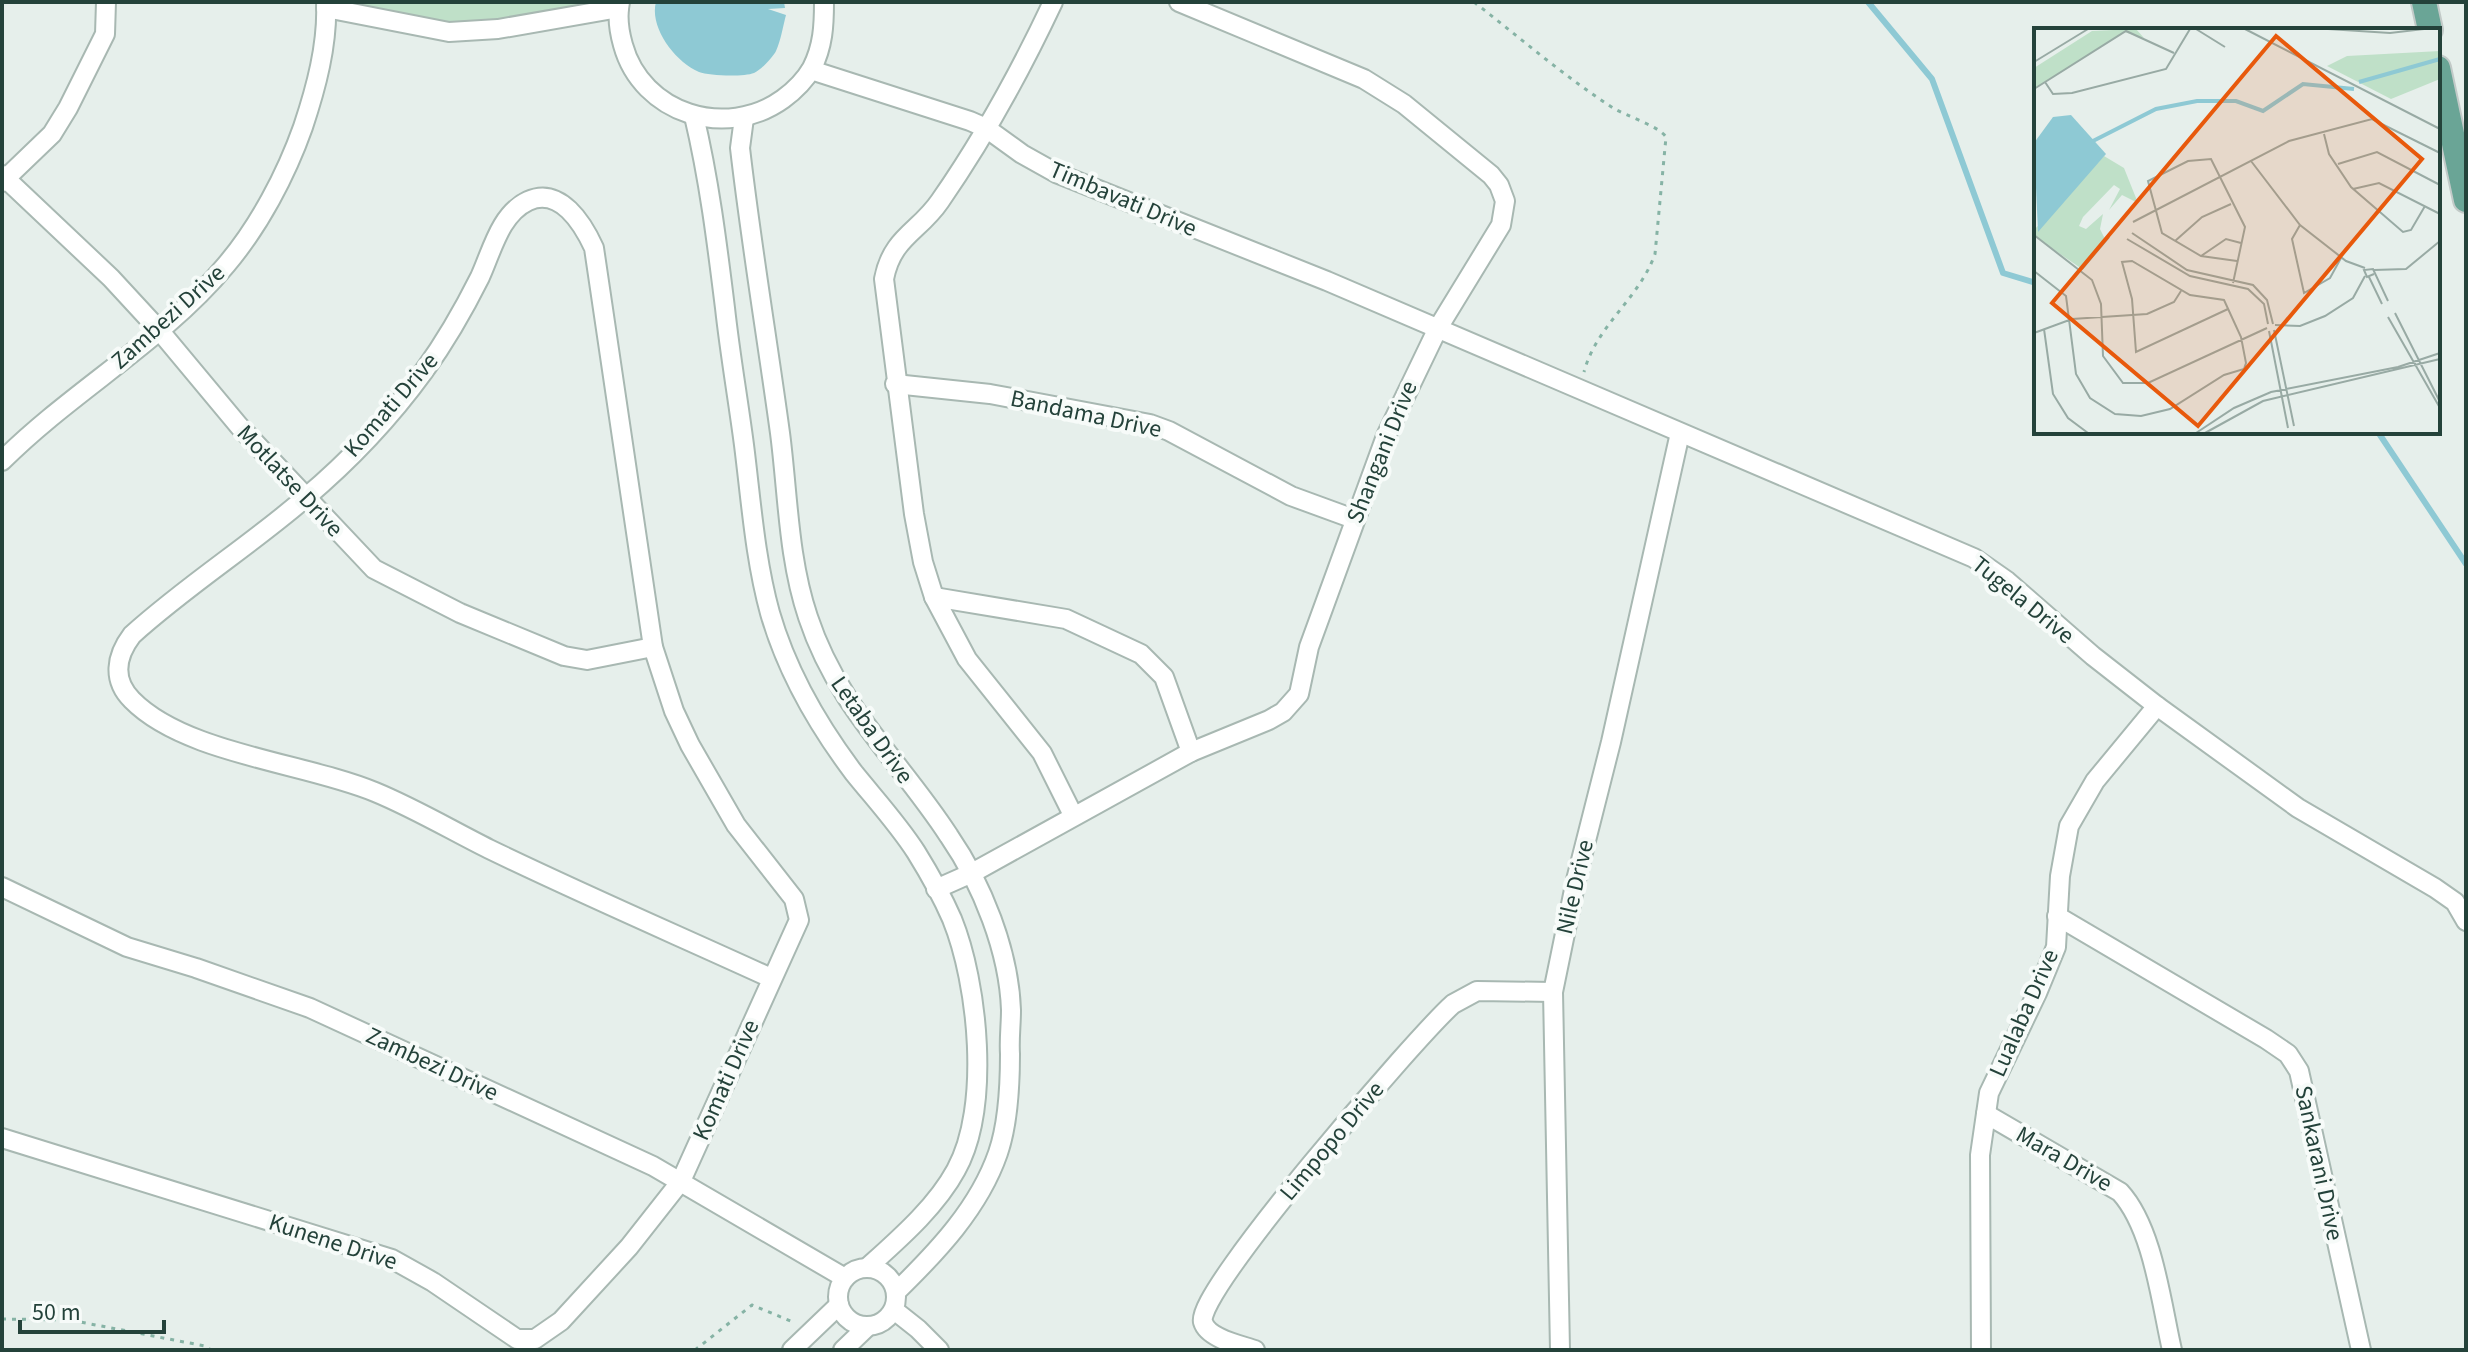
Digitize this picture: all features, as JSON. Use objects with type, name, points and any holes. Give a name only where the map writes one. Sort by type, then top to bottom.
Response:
[{"type":"main road","points":[[2424,2],[2430,28]]},
{"type":"main road","points":[[2440,77],[2466,200]]},
{"type":"street","points":[[4,179],[52,134],[68,108],[105,34],[106,2]]},
{"type":"street","points":[[326,5],[449,32],[479,32],[620,5],[620,31],[626,54],[637,75],[653,93],[672,107],[694,116],[719,120],[744,118],[771,108],[794,92],[811,70],[824,35],[824,2]]},
{"type":"street","points":[[1053,2],[986,128],[939,203],[893,249],[887,260],[884,279],[914,514],[923,562],[934,597],[967,659],[1042,753],[1073,815]]},
{"type":"street","name":"Shangani Drive","points":[[936,889],[972,873],[1191,752],[1269,720],[1283,712],[1299,694],[1309,647],[1386,436],[1438,328],[1501,225],[1505,201],[1499,185],[1479,164],[1388,92],[1364,79],[1179,2]]},
{"type":"street","name":"Zambezi Drive","points":[[2,461],[159,330],[227,264],[251,229],[295,147],[319,71],[326,5]]},
{"type":"street","name":"Timbavati Drive","points":[[811,70],[986,128],[1022,154],[1056,173],[1438,328]]},
{"type":"street","name":"Letaba Drive","points":[[694,116],[718,243],[754,527],[774,626],[785,658],[816,720],[914,850],[952,918],[972,1002],[978,1094],[972,1130],[957,1169],[945,1188],[889,1249],[868,1267]]},
{"type":"street","name":"Letaba Drive","points":[[744,118],[740,148],[780,432],[797,582],[819,646],[838,687],[949,835],[972,873],[992,917],[1011,1008],[1010,1083],[999,1151],[980,1193],[895,1301]]},
{"type":"street","name":"Motlatse Drive","points":[[4,179],[111,278],[239,426],[374,569],[460,613],[575,659],[603,658],[653,647]]},
{"type":"street","name":"Komati Drive","points":[[681,1181],[771,978],[794,934],[799,920],[798,908],[788,889],[736,825],[674,711],[653,647],[594,248],[585,228],[570,209],[542,197],[528,201],[509,217],[441,347],[386,419],[305,498],[132,635],[121,650],[117,669],[130,699],[157,720],[187,735],[376,793],[502,855],[771,978]]},
{"type":"street","name":"Tugela Drive","points":[[1438,328],[1814,492],[1955,548],[1982,563],[2157,706],[2298,808],[2372,849],[2445,895],[2455,902],[2466,921]]},
{"type":"street","name":"Bandama Drive","points":[[895,384],[990,394],[1150,424],[1169,431],[1291,496],[1354,519]]},
{"type":"street","name":"Nile Drive","points":[[1560,1350],[1553,992],[1680,433]]},
{"type":"street","points":[[934,597],[1066,619],[1141,654],[1164,677],[1191,752]]},
{"type":"street","name":"Lualaba Drive","points":[[1981,1350],[1980,1155],[1992,1084],[2056,947],[2060,876],[2069,826],[2095,781],[2157,706]]},
{"type":"street","name":"Zambezi Drive","points":[[2,887],[127,947],[310,1008],[653,1166],[845,1278]]},
{"type":"street","name":"Sankarani Drive","points":[[2057,916],[2288,1054],[2299,1071],[2361,1350]]},
{"type":"street","name":"Limpopo Drive","points":[[1255,1350],[1209,1331],[1202,1321],[1202,1314],[1287,1192],[1453,1004],[1477,991],[1553,992]]},
{"type":"street","name":"Mara Drive","points":[[1986,1114],[2120,1192],[2130,1203],[2143,1227],[2172,1350]]},
{"type":"street","name":"Kunene Drive","points":[[2,1138],[382,1256],[410,1267],[505,1332],[526,1341],[535,1339],[561,1321],[629,1247],[681,1181]]},
{"type":"street","points":[[868,1267],[884,1272],[894,1284],[895,1301],[888,1319],[867,1327],[849,1320],[839,1305],[838,1295],[851,1272],[868,1267]]},
{"type":"street","points":[[895,1301],[939,1350]]},
{"type":"street","points":[[795,1349],[839,1305]]},
{"type":"street","points":[[843,1350],[867,1327]]},
{"type":"path","points":[[1474,2],[1582,86],[1627,116],[1661,130],[1666,137],[1655,254],[1640,285],[1589,352],[1580,388]]},
{"type":"path","points":[[695,1350],[752,1305],[799,1325],[816,1325]]},
{"type":"path","points":[[2,1319],[70,1320],[205,1346],[211,1350]]},
{"type":"green space","points":[[326,2],[585,2],[585,13],[479,32]]},
{"type":"water","points":[[656,2],[784,2],[785,8],[768,9],[786,15],[781,38],[770,60],[754,73],[726,76],[699,72],[673,52],[656,22]]},
{"type":"waterway","points":[[1868,2],[1932,79],[2003,273],[2034,282]]},
{"type":"waterway","points":[[2379,434],[2466,564]]}]
